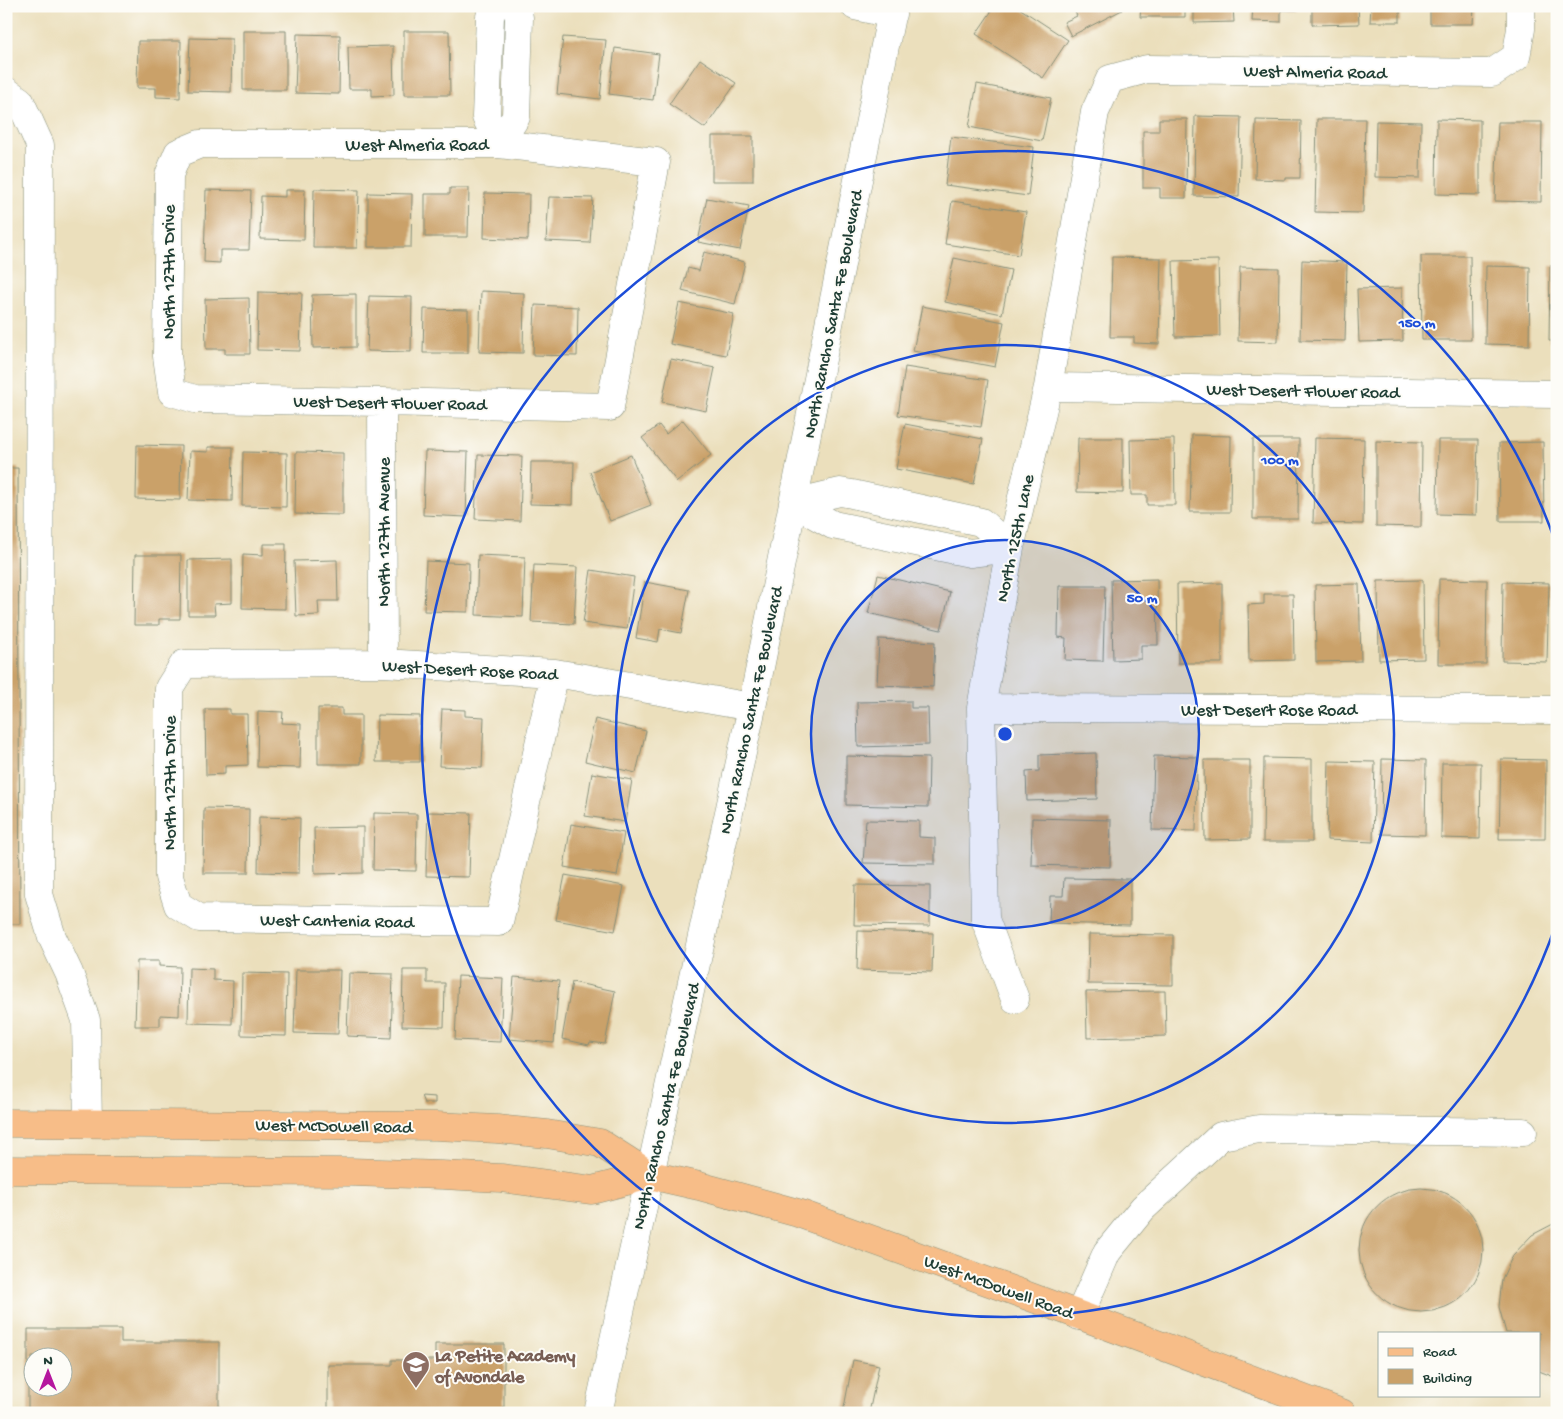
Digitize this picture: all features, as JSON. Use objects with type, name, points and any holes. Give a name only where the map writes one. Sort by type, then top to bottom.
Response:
[{"type":"main road","name":"West McDowell Road","points":[[6,1123],[382,1125],[505,1130],[547,1134],[600,1143],[650,1175],[700,1186],[798,1214],[1342,1413]]},
{"type":"main road","name":"West McDowell Road","points":[[6,1170],[424,1174],[501,1178],[592,1190],[650,1175]]},
{"type":"street","points":[[492,6],[486,117],[499,144]]},
{"type":"street","points":[[499,144],[516,117],[519,18],[517,6]]},
{"type":"street","points":[[855,6],[893,10]]},
{"type":"street","name":"West Almeria Road","points":[[1110,79],[1147,69],[1492,73],[1516,57],[1521,29],[1521,6]]},
{"type":"street","name":"North Rancho Santa Fe Boulevard","points":[[598,1413],[752,707],[893,10]]},
{"type":"street","name":"North 125th Lane","points":[[1015,999],[985,919],[981,708],[1010,548],[1048,386],[1095,112],[1110,79]]},
{"type":"street","points":[[6,92],[20,101],[40,145],[39,894],[52,937],[69,973],[86,1020],[88,1123]]},
{"type":"street","name":"West Almeria Road","points":[[178,153],[200,144],[499,144],[656,162],[610,407]]},
{"type":"street","name":"North 127th Drive","points":[[172,392],[167,356],[169,175],[178,153]]},
{"type":"street","name":"West Desert Flower Road","points":[[1048,386],[1557,394]]},
{"type":"street","name":"West Desert Flower Road","points":[[172,392],[195,400],[610,407]]},
{"type":"street","name":"North 127th Avenue","points":[[382,402],[383,663]]},
{"type":"street","points":[[794,503],[840,492],[852,494],[981,522],[1010,548]]},
{"type":"street","name":"West Desert Rose Road","points":[[184,664],[383,663],[555,673],[752,707]]},
{"type":"street","name":"North 127th Drive","points":[[178,905],[169,877],[169,688],[184,664]]},
{"type":"street","name":"West Cantenia Road","points":[[178,905],[199,918],[499,922],[555,673]]},
{"type":"street","name":"West Desert Rose Road","points":[[981,708],[1557,710]]},
{"type":"street","points":[[1079,1316],[1107,1252],[1143,1208],[1221,1136],[1258,1129],[1314,1140],[1523,1132]]},
{"type":"building","points":[[995,6],[1016,6],[1068,40],[1043,78],[976,34]]},
{"type":"building","points":[[1072,6],[1120,6],[1122,10],[1071,36],[1064,22],[1077,16]]},
{"type":"building","points":[[1141,6],[1185,6],[1185,17],[1140,17]]},
{"type":"building","points":[[1194,6],[1233,6],[1234,22],[1194,23]]},
{"type":"building","points":[[1253,6],[1297,6],[1297,10],[1281,10],[1281,22],[1252,21]]},
{"type":"building","points":[[1312,6],[1358,6],[1359,24],[1312,25]]},
{"type":"building","points":[[1371,6],[1400,6],[1400,22],[1370,22]]},
{"type":"building","points":[[1430,6],[1474,6],[1473,24],[1430,24]]},
{"type":"building","points":[[243,31],[286,31],[286,90],[243,90]]},
{"type":"building","points":[[404,31],[449,31],[450,95],[404,95]]},
{"type":"building","points":[[297,34],[340,35],[339,94],[295,93]]},
{"type":"building","points":[[563,37],[606,40],[600,99],[557,94]]},
{"type":"building","points":[[190,38],[232,39],[231,92],[188,91]]},
{"type":"building","points":[[138,41],[181,41],[180,98],[156,97],[156,88],[137,88]]},
{"type":"building","points":[[393,46],[394,95],[372,96],[372,89],[349,89],[348,47]]},
{"type":"building","points":[[615,48],[659,54],[653,100],[609,94]]},
{"type":"building","points":[[700,59],[736,83],[705,128],[669,104]]},
{"type":"building","points":[[977,84],[1051,98],[1042,141],[969,127]]},
{"type":"building","points":[[1195,116],[1241,117],[1239,197],[1194,196]]},
{"type":"building","points":[[1159,119],[1187,119],[1186,198],[1160,198],[1160,188],[1143,188],[1143,131],[1159,131]]},
{"type":"building","points":[[1317,119],[1365,119],[1363,213],[1315,212]]},
{"type":"building","points":[[1437,119],[1480,120],[1480,195],[1436,194]]},
{"type":"building","points":[[1256,120],[1301,121],[1300,178],[1286,178],[1286,180],[1255,179]]},
{"type":"building","points":[[1376,121],[1421,122],[1420,178],[1375,177]]},
{"type":"building","points":[[1498,122],[1542,122],[1541,202],[1495,201]]},
{"type":"building","points":[[712,136],[753,136],[753,181],[712,181]]},
{"type":"building","points":[[951,137],[1034,147],[1028,196],[945,185]]},
{"type":"building","points":[[450,188],[469,188],[468,237],[425,237],[425,194],[450,194]]},
{"type":"building","points":[[314,189],[359,190],[357,248],[313,248]]},
{"type":"building","points":[[206,190],[251,191],[249,250],[220,250],[220,263],[204,262]]},
{"type":"building","points":[[285,190],[305,190],[304,240],[260,239],[261,196],[285,197]]},
{"type":"building","points":[[368,193],[412,194],[411,247],[368,247]]},
{"type":"building","points":[[485,193],[529,194],[528,240],[484,238]]},
{"type":"building","points":[[549,197],[593,198],[590,243],[546,241]]},
{"type":"building","points":[[707,198],[749,206],[740,250],[698,242]]},
{"type":"building","points":[[952,201],[1026,212],[1019,255],[945,244]]},
{"type":"building","points":[[704,252],[745,262],[735,304],[682,291],[688,268],[699,271]]},
{"type":"building","points":[[1421,256],[1470,256],[1471,340],[1422,340]]},
{"type":"building","points":[[1112,257],[1161,258],[1159,344],[1134,343],[1134,337],[1110,337]]},
{"type":"building","points":[[954,258],[1011,270],[1002,314],[945,302]]},
{"type":"building","points":[[1218,260],[1220,336],[1175,337],[1173,261]]},
{"type":"building","points":[[1302,260],[1347,262],[1345,341],[1300,340]]},
{"type":"building","points":[[1486,266],[1530,267],[1529,345],[1485,344]]},
{"type":"building","points":[[1550,266],[1557,266],[1557,341],[1549,341]]},
{"type":"building","points":[[1240,267],[1279,268],[1278,342],[1238,341]]},
{"type":"building","points":[[1402,288],[1403,341],[1359,342],[1357,289]]},
{"type":"building","points":[[481,291],[524,293],[523,353],[479,352]]},
{"type":"building","points":[[258,292],[302,293],[300,351],[257,350]]},
{"type":"building","points":[[356,294],[356,347],[313,348],[312,295]]},
{"type":"building","points":[[369,296],[412,297],[411,352],[367,351]]},
{"type":"building","points":[[249,298],[250,354],[225,354],[225,349],[206,349],[205,299]]},
{"type":"building","points":[[679,303],[734,314],[726,355],[670,344]]},
{"type":"building","points":[[535,305],[578,307],[577,356],[533,355]]},
{"type":"building","points":[[922,306],[1004,322],[995,367],[913,351]]},
{"type":"building","points":[[424,309],[468,310],[468,353],[423,353]]},
{"type":"building","points":[[671,359],[715,368],[706,411],[662,402]]},
{"type":"building","points":[[905,367],[988,380],[981,427],[898,415]]},
{"type":"building","points":[[683,420],[711,455],[677,482],[642,438],[659,425],[666,434]]},
{"type":"building","points":[[905,424],[983,439],[974,484],[896,469]]},
{"type":"building","points":[[1192,435],[1231,436],[1230,512],[1190,512]]},
{"type":"building","points":[[1078,438],[1123,438],[1123,493],[1077,492]]},
{"type":"building","points":[[1315,438],[1364,439],[1363,524],[1313,523]]},
{"type":"building","points":[[1174,439],[1175,505],[1147,505],[1147,495],[1131,495],[1130,440]]},
{"type":"building","points":[[1253,439],[1299,439],[1298,519],[1253,519]]},
{"type":"building","points":[[1438,440],[1478,440],[1476,515],[1437,514]]},
{"type":"building","points":[[1376,441],[1422,442],[1421,527],[1376,526]]},
{"type":"building","points":[[1543,442],[1544,521],[1500,521],[1499,443]]},
{"type":"building","points":[[137,445],[181,446],[180,500],[136,499]]},
{"type":"building","points":[[208,447],[233,447],[232,501],[188,500],[190,451],[208,452]]},
{"type":"building","points":[[425,451],[468,452],[466,517],[423,515]]},
{"type":"building","points":[[243,452],[287,453],[286,507],[242,506]]},
{"type":"building","points":[[296,452],[343,453],[343,515],[295,514]]},
{"type":"building","points":[[478,455],[522,456],[520,521],[475,519]]},
{"type":"building","points":[[631,455],[651,505],[610,521],[590,472]]},
{"type":"building","points":[[531,462],[574,462],[573,505],[530,504]]},
{"type":"building","points":[[6,468],[18,468],[20,924],[6,924]]},
{"type":"building","points":[[263,544],[286,544],[285,609],[242,608],[243,554],[263,555]]},
{"type":"building","points":[[135,555],[181,555],[180,619],[159,619],[159,625],[134,625]]},
{"type":"building","points":[[478,555],[525,557],[523,617],[476,615]]},
{"type":"building","points":[[232,559],[232,603],[214,604],[215,615],[188,615],[188,560]]},
{"type":"building","points":[[337,560],[338,601],[318,601],[319,615],[296,616],[294,561]]},
{"type":"building","points":[[426,561],[469,563],[468,612],[424,611]]},
{"type":"building","points":[[534,565],[577,567],[574,624],[531,622]]},
{"type":"building","points":[[591,570],[634,577],[627,629],[583,623]]},
{"type":"building","points":[[878,575],[950,592],[941,630],[868,613]]},
{"type":"building","points":[[1157,579],[1158,645],[1141,645],[1141,659],[1113,660],[1111,580]]},
{"type":"building","points":[[1439,579],[1487,580],[1486,664],[1438,664]]},
{"type":"building","points":[[1423,580],[1424,659],[1379,660],[1378,581]]},
{"type":"building","points":[[645,582],[689,590],[681,633],[660,629],[658,642],[636,638]]},
{"type":"building","points":[[1503,582],[1549,583],[1547,662],[1502,661]]},
{"type":"building","points":[[1222,583],[1222,663],[1178,663],[1177,584]]},
{"type":"building","points":[[1359,584],[1361,661],[1316,662],[1315,585]]},
{"type":"building","points":[[1059,586],[1105,586],[1103,661],[1065,660],[1066,638],[1058,637]]},
{"type":"building","points":[[1264,594],[1293,594],[1294,660],[1249,661],[1248,605],[1264,604]]},
{"type":"building","points":[[879,639],[935,642],[933,687],[877,685]]},
{"type":"building","points":[[911,701],[911,708],[928,708],[929,745],[858,747],[857,702]]},
{"type":"building","points":[[318,708],[342,708],[342,715],[361,715],[361,764],[318,764]]},
{"type":"building","points":[[205,709],[230,709],[230,714],[247,714],[248,765],[225,766],[225,774],[206,775]]},
{"type":"building","points":[[442,709],[465,710],[465,716],[484,717],[482,768],[439,766]]},
{"type":"building","points":[[258,711],[283,712],[282,723],[301,724],[300,768],[257,767]]},
{"type":"building","points":[[377,715],[420,716],[420,762],[376,762]]},
{"type":"building","points":[[595,719],[646,731],[636,773],[585,761]]},
{"type":"building","points":[[1096,753],[1097,799],[1027,801],[1026,772],[1039,771],[1039,755]]},
{"type":"building","points":[[846,756],[929,758],[928,807],[846,805]]},
{"type":"building","points":[[1154,756],[1197,757],[1196,831],[1152,830]]},
{"type":"building","points":[[1264,758],[1312,759],[1312,842],[1263,842]]},
{"type":"building","points":[[1382,759],[1426,760],[1425,835],[1381,834]]},
{"type":"building","points":[[1501,759],[1546,760],[1545,839],[1499,839]]},
{"type":"building","points":[[1204,760],[1250,760],[1250,839],[1205,840]]},
{"type":"building","points":[[1329,761],[1375,762],[1373,842],[1327,840]]},
{"type":"building","points":[[1442,763],[1481,763],[1480,839],[1441,838]]},
{"type":"building","points":[[592,773],[632,780],[625,822],[585,816]]},
{"type":"building","points":[[204,808],[249,809],[248,873],[203,873]]},
{"type":"building","points":[[428,812],[471,813],[469,877],[426,876]]},
{"type":"building","points":[[374,813],[417,814],[416,871],[373,870]]},
{"type":"building","points":[[259,817],[300,818],[299,873],[258,872]]},
{"type":"building","points":[[1032,818],[1111,820],[1110,867],[1031,865]]},
{"type":"building","points":[[866,820],[919,821],[919,837],[935,838],[935,864],[863,863]]},
{"type":"building","points":[[571,824],[624,833],[617,876],[564,867]]},
{"type":"building","points":[[363,827],[363,873],[315,874],[314,828]]},
{"type":"building","points":[[565,875],[624,886],[615,931],[556,920]]},
{"type":"building","points":[[1064,878],[1130,879],[1130,925],[1049,923],[1050,896],[1063,896]]},
{"type":"building","points":[[855,885],[930,886],[930,926],[854,925]]},
{"type":"building","points":[[858,931],[933,933],[932,972],[857,970]]},
{"type":"building","points":[[1089,934],[1173,935],[1173,985],[1088,984]]},
{"type":"building","points":[[137,961],[159,961],[159,966],[180,967],[179,1016],[160,1015],[160,1026],[135,1026]]},
{"type":"building","points":[[189,968],[213,969],[213,980],[233,981],[232,1024],[188,1023]]},
{"type":"building","points":[[296,970],[340,970],[338,1034],[294,1033]]},
{"type":"building","points":[[403,970],[427,970],[427,983],[445,983],[444,1027],[402,1026]]},
{"type":"building","points":[[242,973],[287,974],[286,1036],[241,1035]]},
{"type":"building","points":[[349,973],[393,974],[391,1038],[347,1036]]},
{"type":"building","points":[[458,976],[503,978],[500,1042],[455,1040]]},
{"type":"building","points":[[514,977],[559,981],[554,1043],[509,1039]]},
{"type":"building","points":[[572,982],[615,991],[605,1044],[590,1042],[589,1045],[562,1039]]},
{"type":"building","points":[[1165,991],[1166,1036],[1087,1038],[1086,992]]},
{"type":"building","points":[[421,1096],[435,1097],[435,1103],[424,1103]]},
{"type":"building","points":[[1421,1188],[1445,1193],[1465,1206],[1478,1226],[1483,1250],[1478,1274],[1465,1294],[1445,1307],[1421,1312],[1397,1307],[1377,1294],[1364,1274],[1359,1250],[1364,1226],[1377,1206],[1397,1193]]},
{"type":"building","points":[[1557,1222],[1557,1378],[1540,1371],[1540,1332],[1506,1332],[1499,1307],[1502,1279],[1513,1255],[1532,1235]]},
{"type":"building","points":[[28,1329],[121,1329],[121,1342],[219,1342],[219,1413],[28,1413],[28,1396],[72,1396],[72,1346],[28,1346]]},
{"type":"building","name":"La Petite Academy of Avondale","points":[[435,1344],[504,1344],[504,1413],[328,1413],[328,1365],[392,1365],[392,1360],[435,1360]]},
{"type":"building","points":[[853,1360],[879,1365],[869,1413],[843,1413]]},
{"type":"place","name":"La Petite Academy of Avondale","points":[[416,1389]]}]
